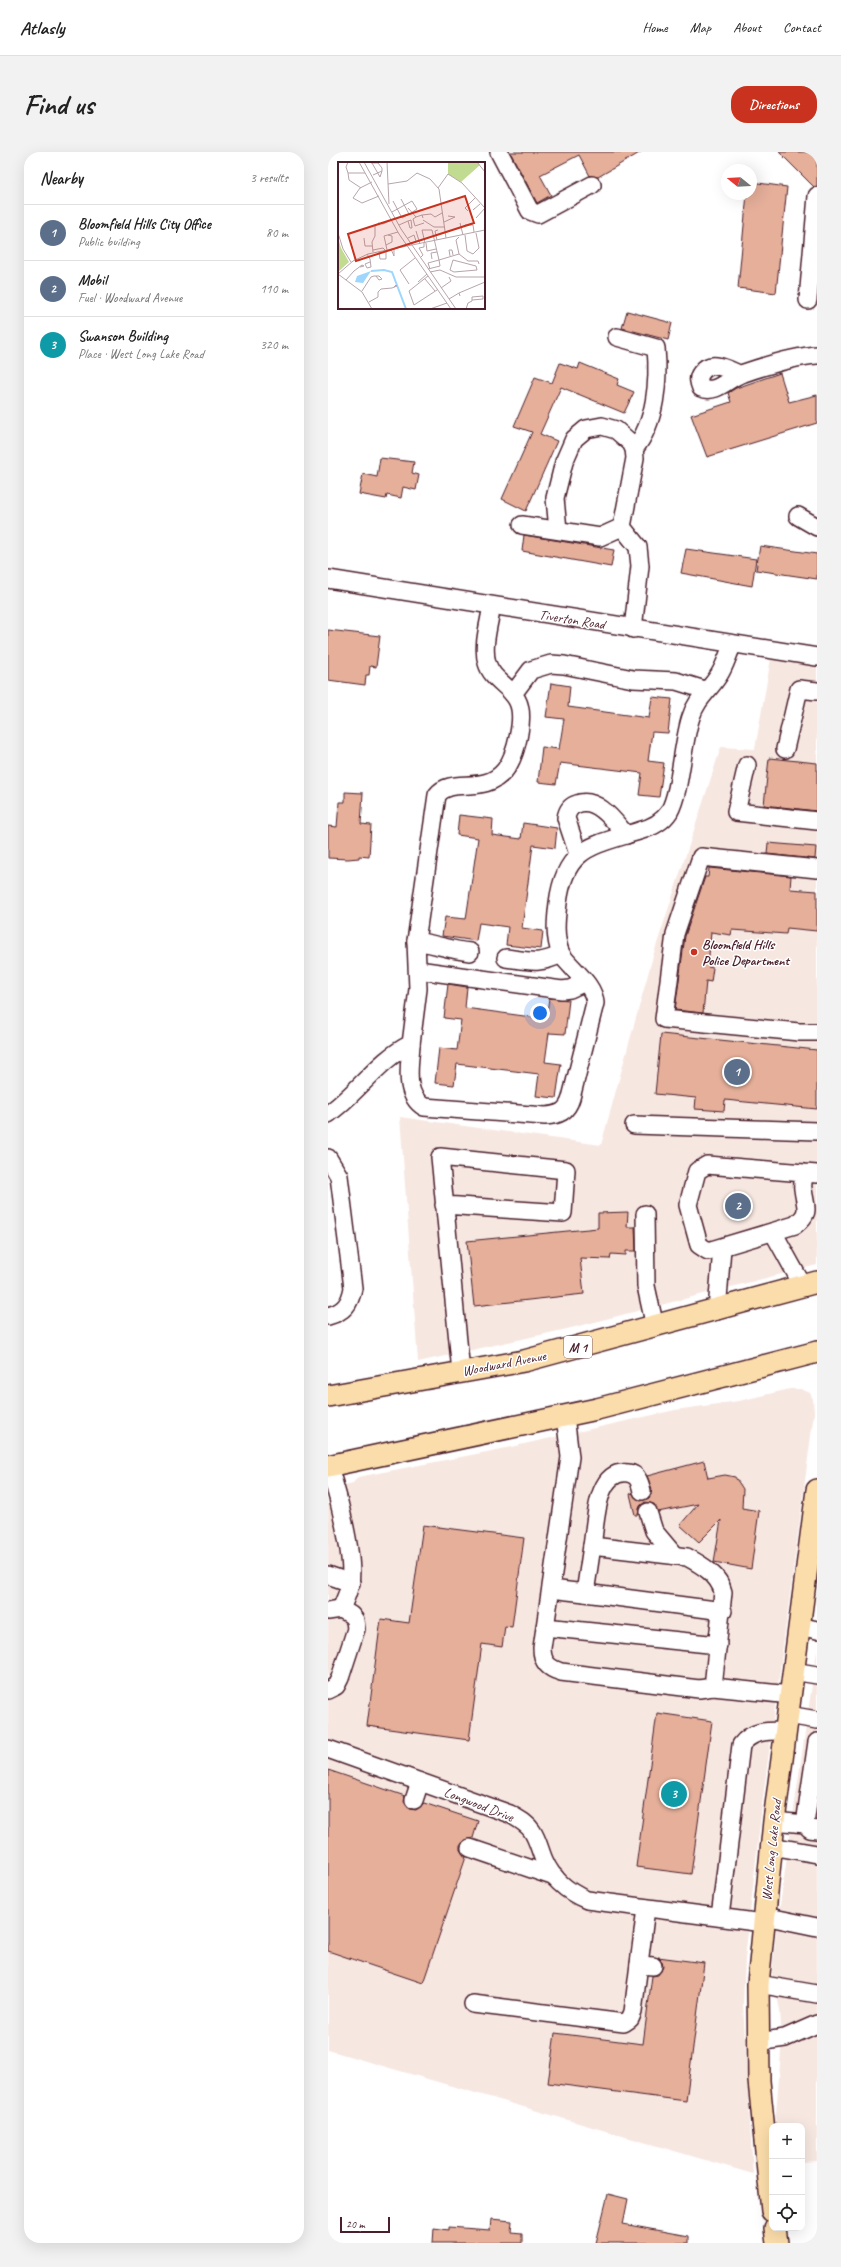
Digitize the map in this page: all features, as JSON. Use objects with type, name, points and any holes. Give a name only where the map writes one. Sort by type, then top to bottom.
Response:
[{"type":"main road","name":"Woodward Avenue","points":[[330,1398],[524,1361],[717,1311],[810,1284]]},
{"type":"main road","points":[[328,1466],[565,1416],[817,1352]]},
{"type":"main road","name":"West Long Lake Road","points":[[770,2195],[762,2124],[758,2042],[758,1984],[771,1846],[793,1671],[808,1628],[817,1490]]},
{"type":"main road","points":[[775,2231],[777,2243]]},
{"type":"street","points":[[499,152],[530,212],[538,214],[592,185]]},
{"type":"street","points":[[808,300],[817,196]]},
{"type":"street","points":[[617,337],[656,348],[657,384],[652,408],[642,440],[634,449]]},
{"type":"street","points":[[739,374],[791,359],[817,355]]},
{"type":"street","points":[[558,530],[555,498],[564,462],[574,439],[586,429],[602,426],[616,430],[631,443],[634,449],[635,458],[622,527],[638,547],[640,566],[633,629]]},
{"type":"street","points":[[798,516],[817,527]]},
{"type":"street","points":[[522,525],[600,537],[622,527]]},
{"type":"street","name":"Tiverton Road","points":[[328,579],[633,629],[817,657]]},
{"type":"street","points":[[492,606],[486,643],[486,662],[494,676],[513,694],[518,701],[521,716],[514,753],[505,770],[487,783],[445,788],[437,794],[416,941],[418,989],[411,1044],[410,1087],[414,1098],[424,1107],[545,1116],[558,1114],[569,1105],[595,1003],[594,995],[585,982],[561,954],[556,935],[559,894],[565,874],[578,854],[589,847],[656,824],[669,811],[674,800],[690,718],[705,690],[720,673],[733,644]]},
{"type":"street","points":[[513,694],[531,670],[551,664],[564,665],[633,679],[676,681],[705,690]]},
{"type":"street","points":[[785,749],[799,689],[817,691]]},
{"type":"street","points":[[747,764],[736,812],[817,821]]},
{"type":"street","points":[[578,854],[566,818],[571,808],[577,803],[590,803],[600,808],[626,835]]},
{"type":"street","points":[[817,869],[701,857],[675,934],[664,1019],[799,1032],[817,1032]]},
{"type":"street","points":[[416,941],[432,944],[442,948],[470,952]]},
{"type":"street","points":[[506,958],[538,962],[549,960],[561,954]]},
{"type":"street","points":[[418,970],[562,990],[570,989],[585,982]]},
{"type":"street","points":[[328,1114],[346,1100],[398,1050],[411,1044]]},
{"type":"street","points":[[634,1125],[817,1131]]},
{"type":"street","points":[[444,1205],[563,1213],[566,1170],[440,1157],[444,1205],[462,1372]]},
{"type":"street","points":[[328,1158],[339,1176],[353,1288],[348,1305],[342,1311],[328,1316]]},
{"type":"street","points":[[707,1165],[811,1173],[803,1188],[807,1208],[804,1219],[795,1225],[773,1232],[708,1251],[699,1245],[688,1205],[697,1171],[707,1165]]},
{"type":"street","points":[[645,1214],[646,1286],[656,1327]]},
{"type":"street","points":[[773,1232],[810,1284]]},
{"type":"street","points":[[717,1311],[722,1248]]},
{"type":"street","points":[[565,1416],[570,1457],[545,1627],[542,1654],[544,1661],[554,1670],[698,1688],[713,1687],[788,1714],[817,1720]]},
{"type":"street","points":[[328,1466],[338,1495],[350,1561],[350,1583],[334,1610],[351,1615],[356,1620],[356,1629],[338,1682],[336,1686],[328,1690]]},
{"type":"street","points":[[585,1593],[600,1496],[606,1482],[613,1476],[622,1472],[631,1474],[640,1481],[642,1491]]},
{"type":"street","points":[[648,1512],[654,1531],[675,1556]]},
{"type":"street","points":[[592,1546],[687,1557],[716,1577],[721,1584],[723,1592],[723,1611],[713,1687]]},
{"type":"street","points":[[328,1575],[350,1583]]},
{"type":"street","points":[[551,1589],[723,1611]]},
{"type":"street","points":[[545,1627],[718,1645]]},
{"type":"street","points":[[793,1671],[817,1675]]},
{"type":"street","points":[[720,1917],[741,1745],[749,1736],[757,1733],[788,1714]]},
{"type":"street","points":[[774,1821],[811,1827],[817,1742]]},
{"type":"street","name":"Longwood Drive","points":[[328,1749],[495,1808],[524,1823],[535,1835],[548,1868],[554,1877],[571,1892],[587,1900],[720,1917],[763,1920],[817,1927]]},
{"type":"street","points":[[414,1800],[420,1782]]},
{"type":"street","points":[[771,1846],[817,1854]]},
{"type":"street","points":[[470,1848],[554,1877]]},
{"type":"street","points":[[474,2004],[624,2022],[630,2019],[646,1966],[646,1908]]},
{"type":"street","points":[[758,1984],[817,1994]]},
{"type":"street","points":[[758,2042],[785,2038],[817,2024]]},
{"type":"shaded area","points":[[771,658],[817,665],[817,1265],[567,1329],[418,1362],[400,1117],[601,1145],[653,956],[721,747],[755,749]]},
{"type":"shaded area","points":[[790,1389],[801,1389],[810,1393],[813,1399],[814,1413],[762,1805],[745,1959],[743,2004],[753,2174],[328,2050],[328,1489],[353,1483],[358,1477],[497,1450],[675,1410],[739,1401]]},
{"type":"shaded area","points":[[817,1650],[817,2161],[805,2162],[805,2123],[775,2123],[782,2039],[780,2010],[772,1973],[776,1933]]},
{"type":"building","points":[[510,152],[641,152],[598,177],[590,176],[579,155],[540,175],[551,195],[537,203]]},
{"type":"building","points":[[779,152],[817,152],[817,186],[814,187]]},
{"type":"building","points":[[757,183],[787,187],[776,293],[738,288],[746,200],[757,200]]},
{"type":"building","points":[[627,311],[672,323],[668,340],[622,328]]},
{"type":"building","points":[[560,363],[578,369],[580,363],[619,379],[617,385],[634,392],[624,413],[561,387],[540,434],[557,441],[526,511],[502,499],[532,432],[514,426],[535,377],[552,383]]},
{"type":"building","points":[[780,373],[789,402],[817,395],[817,423],[707,457],[691,415],[731,402],[728,393],[736,388]]},
{"type":"building","points":[[380,458],[414,462],[412,473],[419,475],[416,490],[403,487],[401,498],[387,495],[386,499],[359,494],[363,474],[377,477]]},
{"type":"building","points":[[524,535],[614,550],[611,567],[522,551]]},
{"type":"building","points":[[760,546],[817,554],[817,579],[756,570]]},
{"type":"building","points":[[686,549],[756,559],[752,586],[681,573]]},
{"type":"building","points":[[328,630],[380,636],[376,667],[370,666],[369,675],[366,675],[365,685],[328,680]]},
{"type":"building","points":[[551,683],[570,686],[568,707],[649,718],[652,697],[672,699],[668,733],[652,732],[648,761],[664,763],[659,797],[639,795],[642,773],[560,763],[556,784],[538,782],[542,747],[559,749],[564,719],[546,717]]},
{"type":"building","points":[[769,758],[817,763],[817,811],[764,805]]},
{"type":"building","points":[[345,792],[363,793],[361,824],[371,825],[369,857],[359,856],[359,858],[348,859],[328,858],[328,826],[337,827],[339,802],[345,802]]},
{"type":"building","points":[[459,815],[493,819],[492,835],[521,839],[523,823],[557,828],[555,848],[533,845],[522,928],[543,931],[541,949],[506,945],[508,927],[479,923],[476,941],[442,936],[445,917],[466,919],[478,838],[457,835]]},
{"type":"building","points":[[768,843],[816,847],[815,859],[767,854]]},
{"type":"building","name":"Bloomfield Hills Police Department","points":[[709,868],[791,876],[790,889],[817,891],[817,931],[787,928],[786,934],[732,930],[731,935],[711,932],[708,967],[713,968],[711,982],[706,981],[703,1013],[675,1010],[685,936],[705,877],[708,877]]},
{"type":"building","points":[[448,984],[467,987],[465,1008],[546,1019],[549,998],[569,1000],[565,1034],[549,1033],[545,1062],[561,1064],[556,1098],[536,1096],[539,1074],[457,1064],[454,1085],[435,1083],[439,1048],[457,1050],[461,1020],[444,1018]]},
{"type":"building","points":[[661,1034],[817,1050],[817,1109],[725,1100],[724,1111],[695,1109],[696,1098],[655,1094]]},
{"type":"building","points":[[628,1212],[627,1227],[635,1227],[636,1251],[626,1251],[626,1255],[611,1254],[610,1259],[580,1258],[584,1294],[474,1306],[467,1241],[598,1228],[598,1213]]},
{"type":"building","points":[[704,1461],[708,1478],[725,1475],[735,1477],[743,1489],[742,1508],[759,1511],[751,1569],[714,1562],[721,1520],[699,1542],[680,1525],[698,1504],[658,1512],[654,1504],[645,1502],[640,1506],[638,1515],[635,1515],[630,1494],[632,1493],[640,1501],[649,1498],[652,1489],[647,1476]]},
{"type":"building","points":[[423,1525],[524,1538],[512,1627],[505,1626],[502,1647],[482,1644],[469,1740],[367,1726],[381,1619],[409,1623]]},
{"type":"building","points":[[657,1713],[712,1721],[691,1874],[636,1867]]},
{"type":"building","points":[[328,1770],[405,1796],[404,1802],[410,1809],[416,1810],[424,1803],[478,1821],[473,1838],[464,1840],[460,1845],[460,1850],[466,1857],[423,1983],[328,1951]]},
{"type":"building","points":[[658,1957],[704,1963],[686,2101],[548,2083],[555,2033],[643,2044],[652,1976],[658,1975],[663,1967],[662,1961]]},
{"type":"building","points":[[608,2194],[628,2199],[623,2224],[688,2236],[688,2243],[596,2243]]},
{"type":"building","points":[[491,2219],[512,2221],[511,2232],[522,2233],[522,2243],[433,2243],[434,2228],[449,2230],[449,2227],[490,2230]]},
{"type":"place","name":"Bloomfield Hills Police Department","points":[[694,952]]},
{"type":"place","name":"Bloomfield Hills City Office","points":[[737,1072]]},
{"type":"place","name":"Mobil","points":[[738,1206]]},
{"type":"place","name":"Swanson Building","points":[[674,1794]]}]
